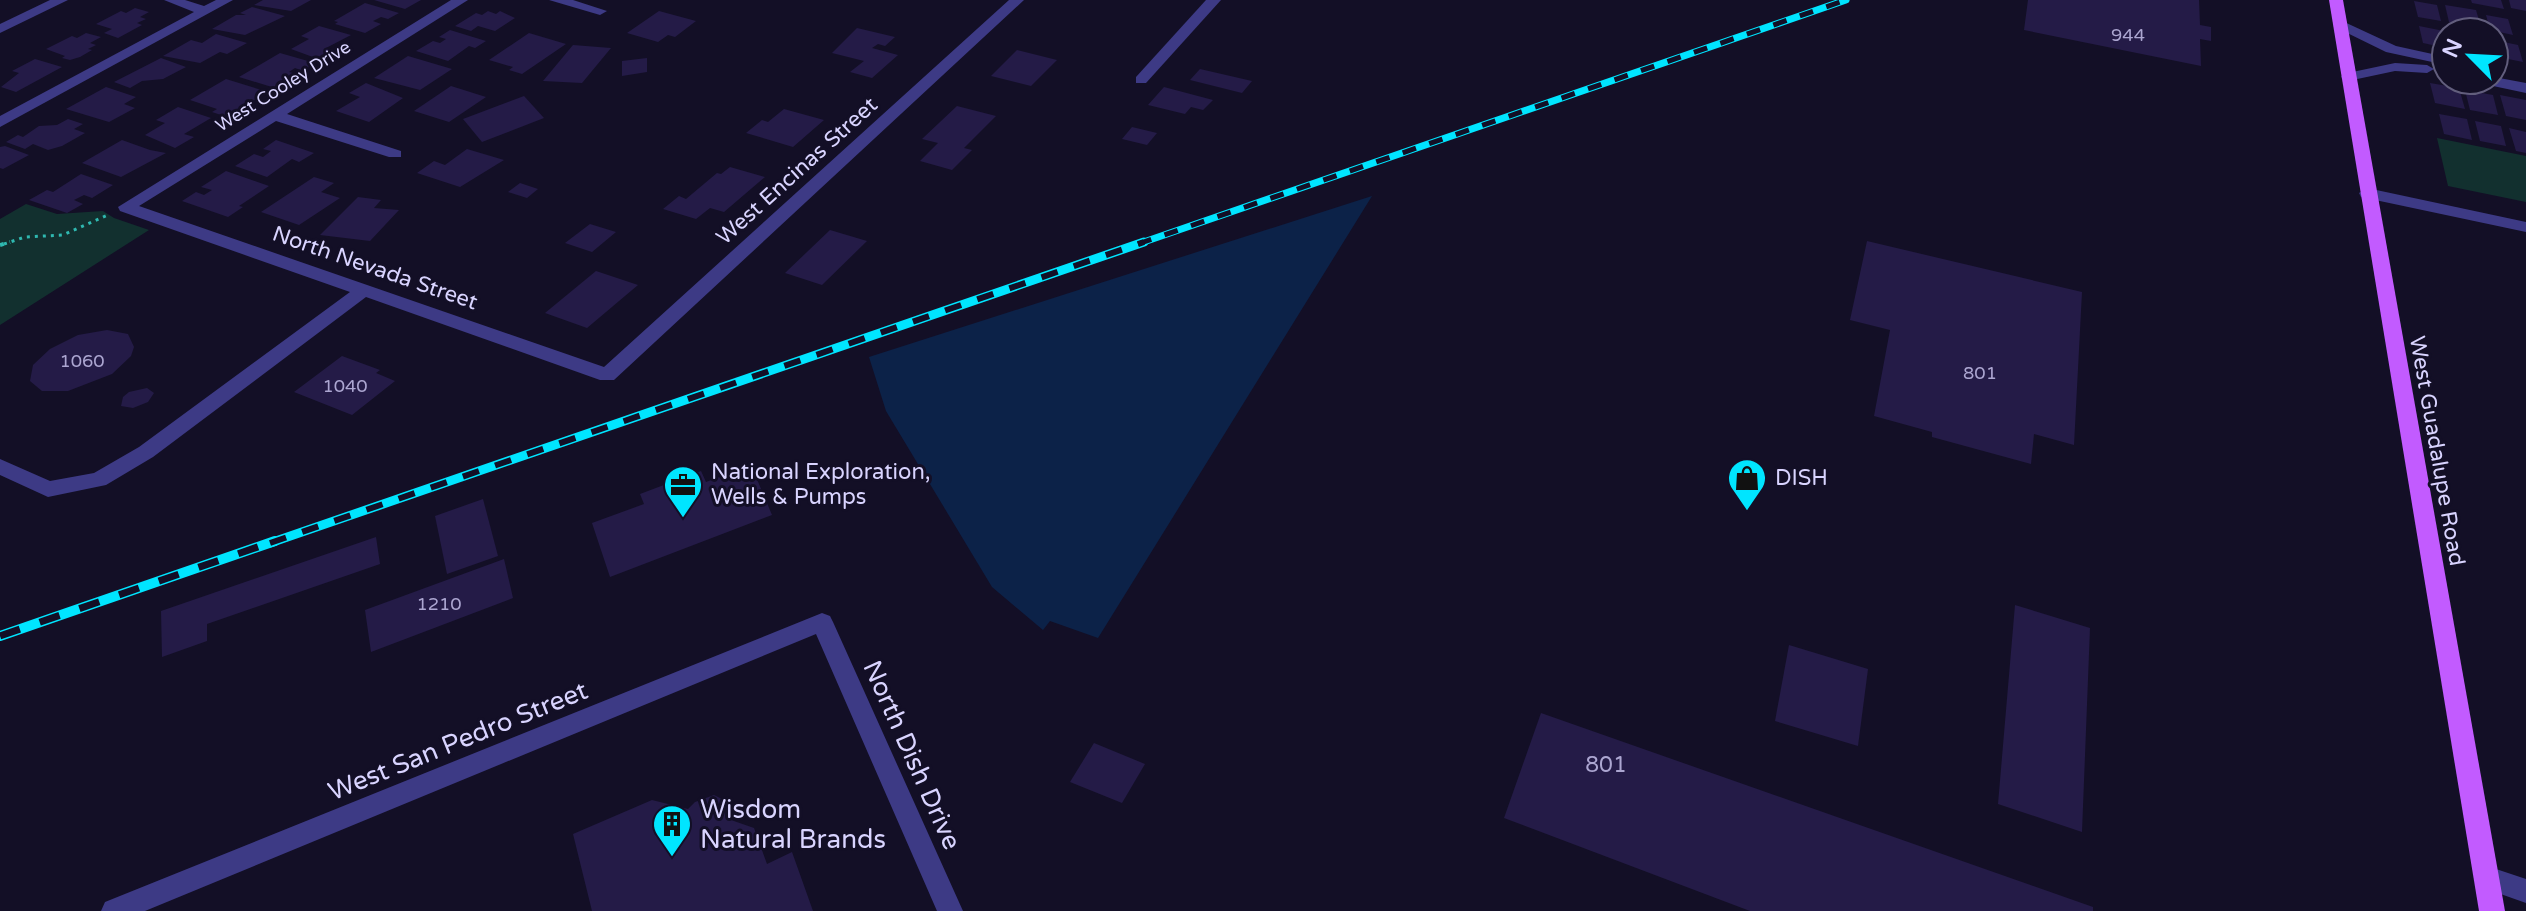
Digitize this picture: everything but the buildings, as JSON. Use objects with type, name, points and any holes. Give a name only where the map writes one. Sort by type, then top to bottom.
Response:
[{"type":"main road","name":"West Guadalupe Road","points":[[2336,0],[2492,911]]},
{"type":"street","points":[[0,29],[61,0]]},
{"type":"street","points":[[171,0],[206,11]]},
{"type":"street","points":[[0,122],[226,0]]},
{"type":"street","name":"West Cooley Drive","points":[[126,207],[461,0]]},
{"type":"street","points":[[556,0],[600,11]]},
{"type":"street","name":"West Encinas Street","points":[[607,375],[1017,0]]},
{"type":"street","points":[[1141,80],[1214,0]]},
{"type":"street","points":[[2340,24],[2391,49],[2430,58]]},
{"type":"street","points":[[2348,77],[2409,67],[2430,70]]},
{"type":"street","points":[[274,115],[395,154]]},
{"type":"street","points":[[2367,193],[2526,227]]},
{"type":"street","name":"North Nevada Street","points":[[126,207],[607,375]]},
{"type":"street","points":[[0,466],[48,489],[99,480],[146,452],[364,290]]},
{"type":"street","name":"West San Pedro Street","points":[[114,911],[822,622]]},
{"type":"street","name":"North Dish Drive","points":[[822,622],[950,911]]},
{"type":"street","points":[[2487,878],[2526,891]]},
{"type":"path","points":[[0,245],[25,237],[75,231],[126,207]]},
{"type":"green space","points":[[2437,138],[2526,156],[2526,202],[2448,186]]},
{"type":"green space","points":[[26,204],[57,214],[103,211],[149,230],[0,325],[0,219]]},
{"type":"water","points":[[1372,196],[1098,638],[1050,621],[1043,630],[992,587],[886,411],[869,357]]},
{"type":"railway","points":[[1138,244],[1846,0]]},
{"type":"railway","points":[[270,543],[1144,242]]},
{"type":"railway","points":[[0,636],[275,541]]},
{"type":"place","name":"DISH","points":[[1747,512]]},
{"type":"place","name":"National Exploration, Wells & Pumps","points":[[683,519]]},
{"type":"place","name":"Wisdom Natural Brands","points":[[672,858]]}]
